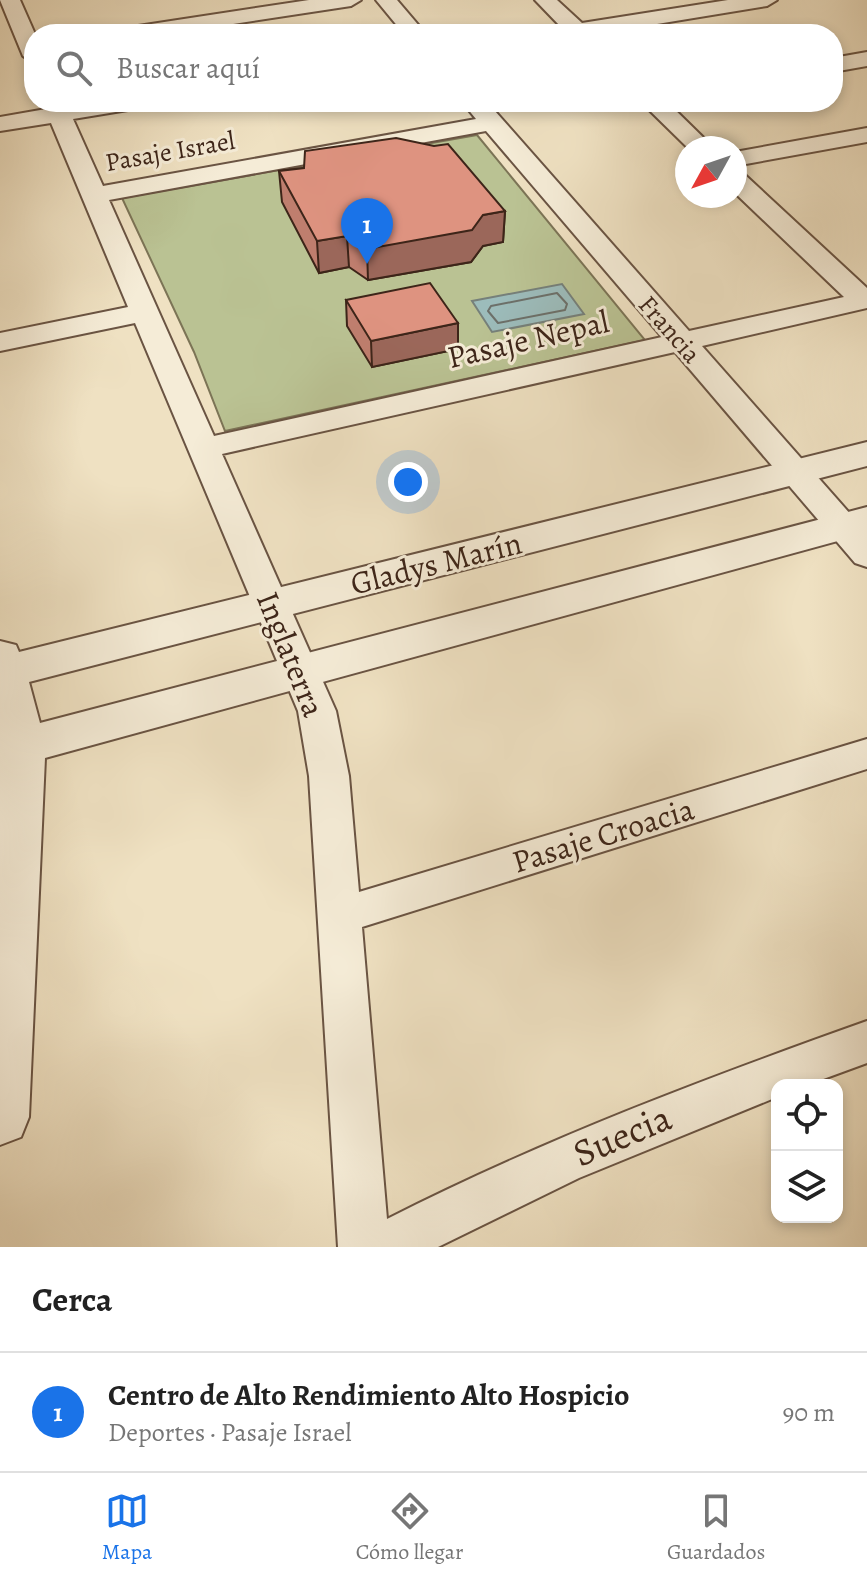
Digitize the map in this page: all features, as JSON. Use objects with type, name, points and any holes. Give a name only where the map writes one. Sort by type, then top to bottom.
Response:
[{"type":"street","points":[[10,0],[24,31]]},
{"type":"street","points":[[191,24],[351,0]]},
{"type":"street","points":[[386,0],[406,24]]},
{"type":"street","points":[[545,0],[570,24]]},
{"type":"street","points":[[626,24],[767,0]]},
{"type":"street","points":[[843,63],[867,59]]},
{"type":"street","points":[[0,124],[43,112]]},
{"type":"street","name":"Inglaterra","points":[[59,112],[301,672],[325,743],[364,1247]]},
{"type":"street","points":[[664,112],[689,136]]},
{"type":"street","name":"Pasaje Israel","points":[[95,195],[483,113]]},
{"type":"street","name":"Francia","points":[[483,113],[795,472],[859,534]]},
{"type":"street","points":[[747,157],[867,135]]},
{"type":"street","points":[[747,190],[865,300]]},
{"type":"street","name":"Pasaje Nepal","points":[[204,448],[865,300]]},
{"type":"street","points":[[0,342],[145,312]]},
{"type":"street","name":"Gladys Marín","points":[[8,703],[272,604],[867,454]]},
{"type":"street","points":[[0,1117],[8,703],[301,672],[859,534]]},
{"type":"street","name":"Pasaje Croacia","points":[[339,916],[867,754]]},
{"type":"street","name":"Suecia","points":[[385,1247],[455,1210],[641,1125],[867,1042]]},
{"type":"green space","points":[[477,135],[645,340],[225,431],[194,352],[122,198]]},
{"type":"water","points":[[562,284],[584,314],[492,332],[472,301]]},
{"type":"building","points":[[396,138],[434,146],[448,144],[505,211],[483,215],[472,230],[367,249],[347,236],[317,241],[279,171],[304,168],[305,151]]},
{"type":"building","points":[[430,283],[458,323],[371,341],[346,300]]},
{"type":"place","name":"Centro de Alto Rendimiento Alto Hospicio","points":[[367,264]]}]
